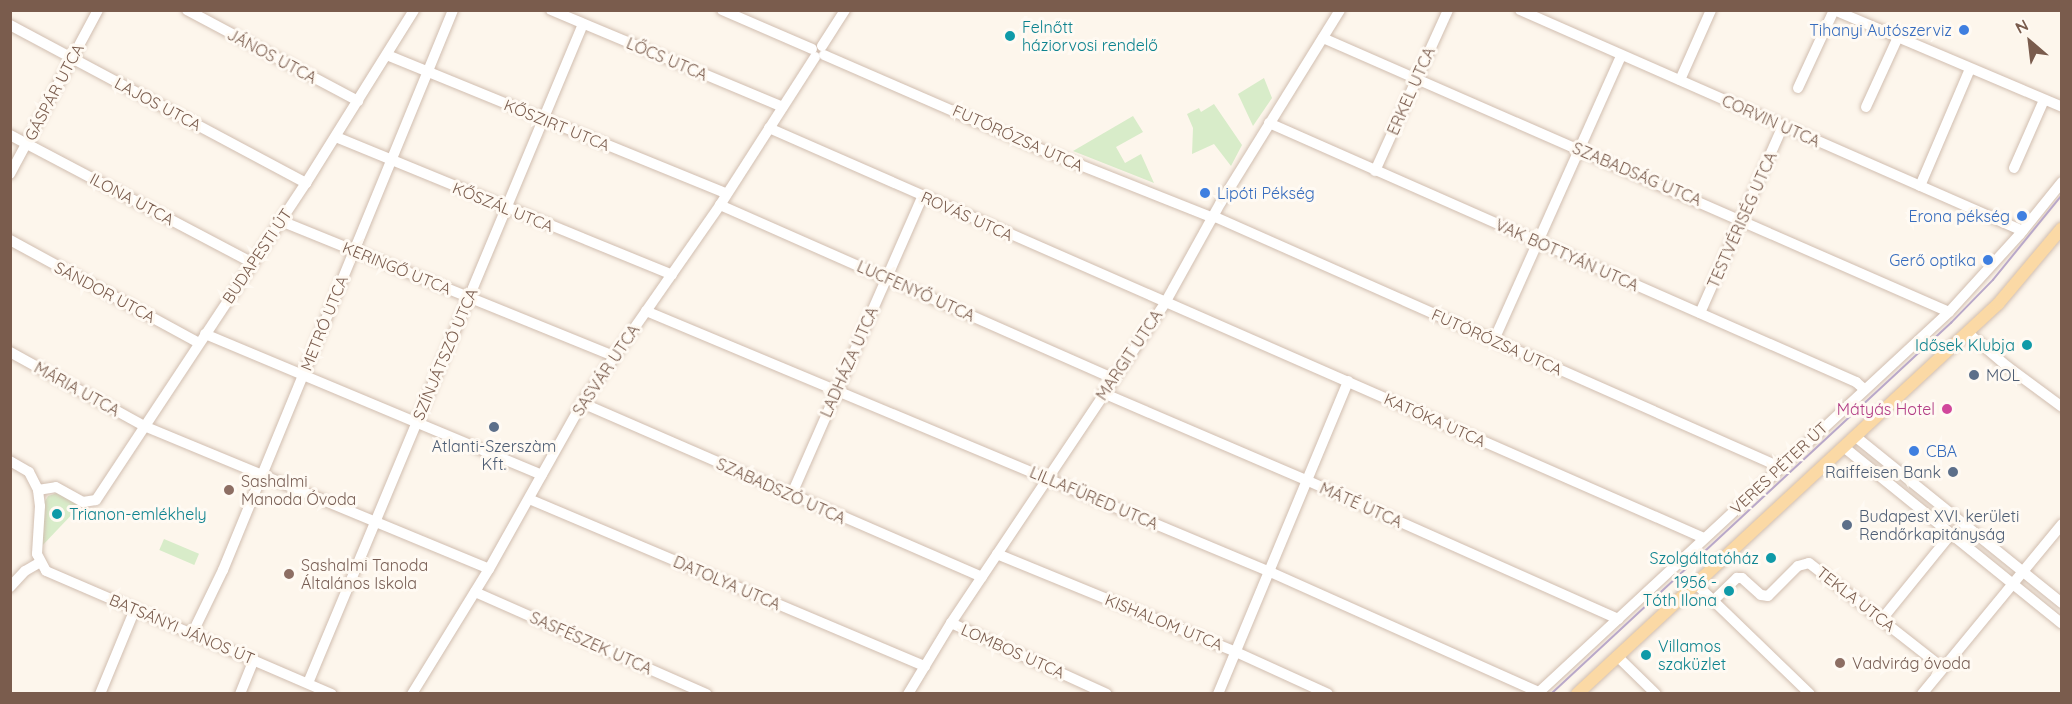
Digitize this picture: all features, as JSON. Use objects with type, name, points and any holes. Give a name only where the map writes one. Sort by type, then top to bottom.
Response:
[{"type":"main road","name":"VERES PÉTER ÚT","points":[[1576,693],[1968,333],[2009,292],[2061,228]]},
{"type":"street","name":"GÁSPÁR UTCA","points":[[10,174],[98,10]]},
{"type":"street","name":"JÁNOS UTCA","points":[[187,10],[358,101]]},
{"type":"street","name":"BUDAPESTI ÚT","points":[[38,490],[56,487],[83,502],[96,500],[336,137],[414,10]]},
{"type":"street","name":"METRÓ UTCA","points":[[192,634],[223,570],[453,10]]},
{"type":"street","name":"LŐCS UTCA","points":[[551,10],[783,107]]},
{"type":"street","name":"FUTÓRÓZSA UTCA","points":[[722,10],[1045,151],[1213,217],[1780,467]]},
{"type":"street","name":"SASVÁR UTCA","points":[[412,693],[489,569],[582,403],[727,194],[845,10]]},
{"type":"street","name":"MARGIT UTCA","points":[[908,693],[951,623],[1165,303],[1269,123],[1340,10]]},
{"type":"street","name":"ERKEL UTCA","points":[[1376,171],[1448,10]]},
{"type":"street","name":"CORVIN UTCA","points":[[1520,10],[2023,231]]},
{"type":"street","points":[[1680,80],[1711,10]]},
{"type":"street","points":[[1798,88],[1834,10],[2061,107]]},
{"type":"street","name":"SZÍNJÁTSZÓ UTCA","points":[[308,683],[583,24]]},
{"type":"street","name":"LAJOS UTCA","points":[[10,25],[306,183]]},
{"type":"street","points":[[1866,108],[1898,37]]},
{"type":"street","name":"SZABADSÁG UTCA","points":[[1323,38],[1742,219],[1949,312]]},
{"type":"street","name":"KŐSZIRT UTCA","points":[[387,55],[727,194]]},
{"type":"street","points":[[1494,340],[1621,56]]},
{"type":"street","points":[[1920,186],[1970,69]]},
{"type":"street","points":[[2014,168],[2044,100]]},
{"type":"street","name":"VAK BOTTYÁN UTCA","points":[[1269,123],[1856,381],[1864,389]]},
{"type":"street","name":"TESTVÉRISÉG UTCA","points":[[1700,314],[1783,126]]},
{"type":"street","name":"ROVÁS UTCA","points":[[769,128],[1165,303]]},
{"type":"street","name":"ILONA UTCA","points":[[10,135],[253,263]]},
{"type":"street","name":"KŐSZÁL UTCA","points":[[336,137],[506,209],[672,275]]},
{"type":"street","name":"VERES PÉTER ÚT","points":[[1537,693],[1949,312],[2023,231],[2061,182]]},
{"type":"street","name":"LADHÁZA UTCA","points":[[790,496],[923,196]]},
{"type":"street","name":"LUCFENYŐ UTCA","points":[[720,204],[1113,378]]},
{"type":"street","name":"KERINGŐ UTCA","points":[[281,221],[613,356]]},
{"type":"street","name":"SÁNDOR UTCA","points":[[10,240],[202,338],[303,375],[542,475]]},
{"type":"street","name":"KATÓKA UTCA","points":[[1165,303],[1704,538]]},
{"type":"street","name":"LILLAFÜRED UTCA","points":[[646,311],[1269,570],[1537,693]]},
{"type":"street","points":[[1968,333],[2061,407]]},
{"type":"street","name":"MÁRIA UTCA","points":[[10,352],[144,426],[489,569]]},
{"type":"street","points":[[1218,693],[1348,381]]},
{"type":"street","name":"MÁTÉ UTCA","points":[[1103,393],[1306,480],[1618,619]]},
{"type":"street","name":"SZABADSZÓ UTCA","points":[[582,403],[790,496],[982,578]]},
{"type":"street","points":[[1856,437],[2021,573],[2061,603]]},
{"type":"street","points":[[1845,448],[2061,624]]},
{"type":"street","points":[[10,461],[29,472],[38,490],[39,560],[10,587]]},
{"type":"street","name":"DATOLYA UTCA","points":[[529,499],[925,666]]},
{"type":"street","points":[[1922,693],[2061,524]]},
{"type":"street","points":[[1882,619],[1951,534]]},
{"type":"street","name":"KISHALOM UTCA","points":[[998,554],[1329,693]]},
{"type":"street","name":"BATSÁNYI JÁNOS ÚT","points":[[39,560],[49,573],[332,693]]},
{"type":"street","name":"TEKLA UTCA","points":[[1714,600],[1737,578],[1742,578],[1761,594],[1768,596],[1798,566],[1809,563],[1943,668]]},
{"type":"street","points":[[1696,584],[1810,693]]},
{"type":"street","name":"SASFÉSZEK UTCA","points":[[475,592],[706,693]]},
{"type":"street","points":[[100,693],[135,609]]},
{"type":"street","name":"LOMBOS UTCA","points":[[951,623],[1107,693]]},
{"type":"street","points":[[1617,656],[1656,693]]},
{"type":"street","points":[[240,693],[254,660]]},
{"type":"green space","points":[[1264,78],[1272,98],[1253,126],[1238,94]]},
{"type":"green space","points":[[1214,104],[1242,145],[1231,166],[1214,144],[1192,154],[1193,128],[1187,114],[1199,108],[1201,112]]},
{"type":"green space","points":[[1133,116],[1143,132],[1116,147],[1125,163],[1141,154],[1154,183],[1073,151]]},
{"type":"green space","points":[[57,493],[76,503],[78,508],[40,548],[44,503],[48,496]]},
{"type":"green space","points":[[164,539],[199,554],[194,565],[159,550]]},
{"type":"tram line","points":[[1551,694],[1951,323],[1993,280],[2062,195]]},
{"type":"place","name":"Tihanyi Autószerviz","points":[[1964,30]]},
{"type":"place","name":"Felnőtt háziorvosi rendelő","points":[[1010,36]]},
{"type":"place","name":"Lipóti Pékség","points":[[1205,193]]},
{"type":"place","name":"Erona pékség","points":[[2022,216]]},
{"type":"place","name":"Gerő optika","points":[[1988,260]]},
{"type":"place","name":"Idősek Klubja","points":[[2027,345]]},
{"type":"place","name":"MOL","points":[[1974,375]]},
{"type":"place","name":"Mátyás Hotel","points":[[1947,409]]},
{"type":"place","name":"Atlanti-Szerszàm Kft.","points":[[494,427]]},
{"type":"place","name":"CBA","points":[[1914,451]]},
{"type":"place","name":"Raiffeisen Bank","points":[[1953,472]]},
{"type":"place","name":"Sashalmi Manoda Óvoda","points":[[229,490]]},
{"type":"place","name":"Trianon-emlékhely","points":[[57,514]]},
{"type":"place","name":"Budapest XVI. kerületi Rendőrkapitányság","points":[[1847,525]]},
{"type":"place","name":"Szolgáltatóház","points":[[1771,558]]},
{"type":"place","name":"Sashalmi Tanoda Általános Iskola","points":[[289,574]]},
{"type":"place","name":"1956 - Tóth Ilona","points":[[1729,591]]},
{"type":"place","name":"Villamos szaküzlet","points":[[1646,655]]},
{"type":"place","name":"Vadvirág óvoda","points":[[1840,663]]}]
